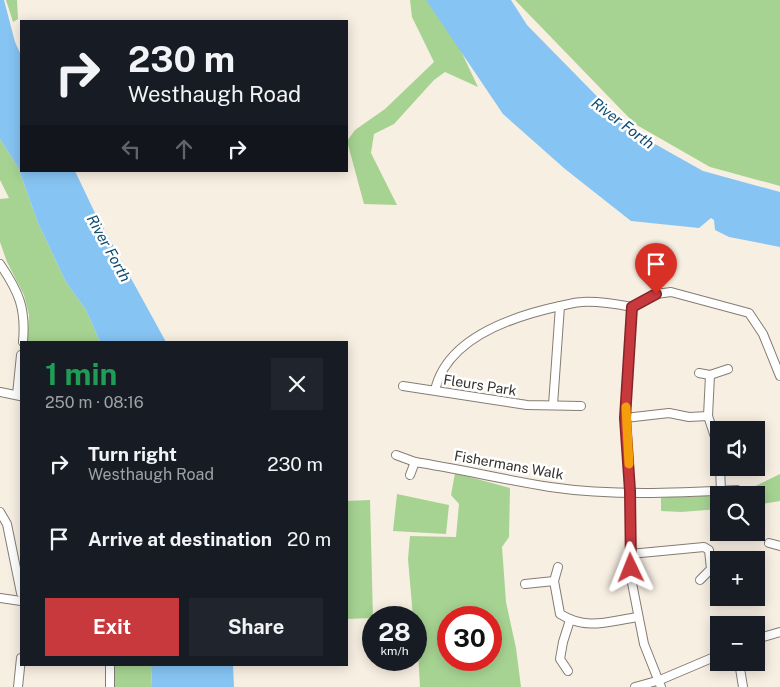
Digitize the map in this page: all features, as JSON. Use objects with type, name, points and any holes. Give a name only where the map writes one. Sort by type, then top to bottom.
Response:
[{"type":"street","points":[[0,264],[11,280],[22,304],[25,320],[23,341]]},
{"type":"street","points":[[435,390],[437,381],[449,361],[482,333],[520,316],[581,302],[632,307],[656,294],[671,292],[749,313],[763,334],[780,376]]},
{"type":"street","points":[[553,405],[560,306]]},
{"type":"street","points":[[632,307],[625,418],[630,491],[630,554],[638,616],[644,644],[660,684]]},
{"type":"street","points":[[698,373],[710,375],[728,369]]},
{"type":"street","points":[[710,375],[708,416],[710,422]]},
{"type":"street","points":[[0,392],[19,396],[20,376]]},
{"type":"street","name":"Fleurs Park","points":[[403,386],[527,405],[581,406]]},
{"type":"street","points":[[625,418],[669,413],[689,417],[708,416]]},
{"type":"street","name":"Fishermans Walk","points":[[396,455],[414,462],[551,487],[660,494],[682,491],[710,491]]},
{"type":"street","points":[[410,475],[414,462]]},
{"type":"street","points":[[0,512],[6,524],[20,587]]},
{"type":"street","points":[[769,543],[780,546]]},
{"type":"street","points":[[630,554],[704,547],[709,550],[710,560]]},
{"type":"street","points":[[558,567],[554,581],[560,614],[570,620],[588,625],[638,616]]},
{"type":"street","points":[[700,580],[710,570]]},
{"type":"street","points":[[525,584],[554,581]]},
{"type":"street","points":[[0,598],[20,601]]},
{"type":"street","points":[[568,670],[560,660],[570,620]]},
{"type":"street","points":[[765,636],[780,632]]},
{"type":"street","points":[[635,687],[660,684],[710,659]]},
{"type":"street","points":[[18,687],[20,666]]},
{"type":"street","points":[[110,666],[110,687]]},
{"type":"street","points":[[740,671],[743,687]]},
{"type":"green space","points":[[6,0],[17,0],[18,19],[13,22]]},
{"type":"green space","points":[[410,0],[430,0],[451,30],[478,87],[445,72],[434,80],[394,124],[374,134],[371,153],[397,205],[364,204],[348,140],[355,130],[385,109],[434,62],[412,17]]},
{"type":"green space","points":[[515,0],[780,0],[780,186],[710,167],[635,124]]},
{"type":"green space","points":[[0,139],[18,167],[38,223],[66,282],[86,310],[100,341],[27,341],[29,315],[24,295],[7,262],[0,242],[0,199],[9,198],[0,180]]},
{"type":"green space","points":[[455,473],[510,488],[509,537],[502,547],[506,602],[516,648],[521,687],[420,687],[419,671],[427,671],[427,606],[412,606],[408,559],[410,536],[456,537],[459,504],[451,495]]},
{"type":"green space","points":[[780,474],[780,501],[765,504],[765,486],[755,486]]},
{"type":"green space","points":[[397,494],[449,505],[446,534],[393,531]]},
{"type":"green space","points":[[710,495],[710,510],[681,512],[661,511],[661,498],[675,496]]},
{"type":"green space","points":[[370,500],[373,606],[362,606],[362,618],[348,619],[348,501]]},
{"type":"green space","points":[[112,666],[151,666],[152,687],[112,687]]},
{"type":"water","name":"River Forth","points":[[0,0],[4,0],[15,42],[20,53],[20,172],[75,172],[94,211],[165,341],[100,341],[86,310],[66,282],[38,223],[18,167],[0,139]]},
{"type":"water","name":"River Forth","points":[[426,0],[511,0],[527,25],[630,130],[703,171],[780,192],[780,247],[729,237],[715,230],[714,220],[711,218],[699,228],[631,221],[565,169],[503,114]]},
{"type":"water","points":[[151,666],[233,666],[234,687],[152,687]]},
{"type":"slow traffic","points":[[626,407],[625,418],[629,464]]},
{"type":"route","points":[[631,568],[629,459],[625,418],[632,307],[656,294]]}]
